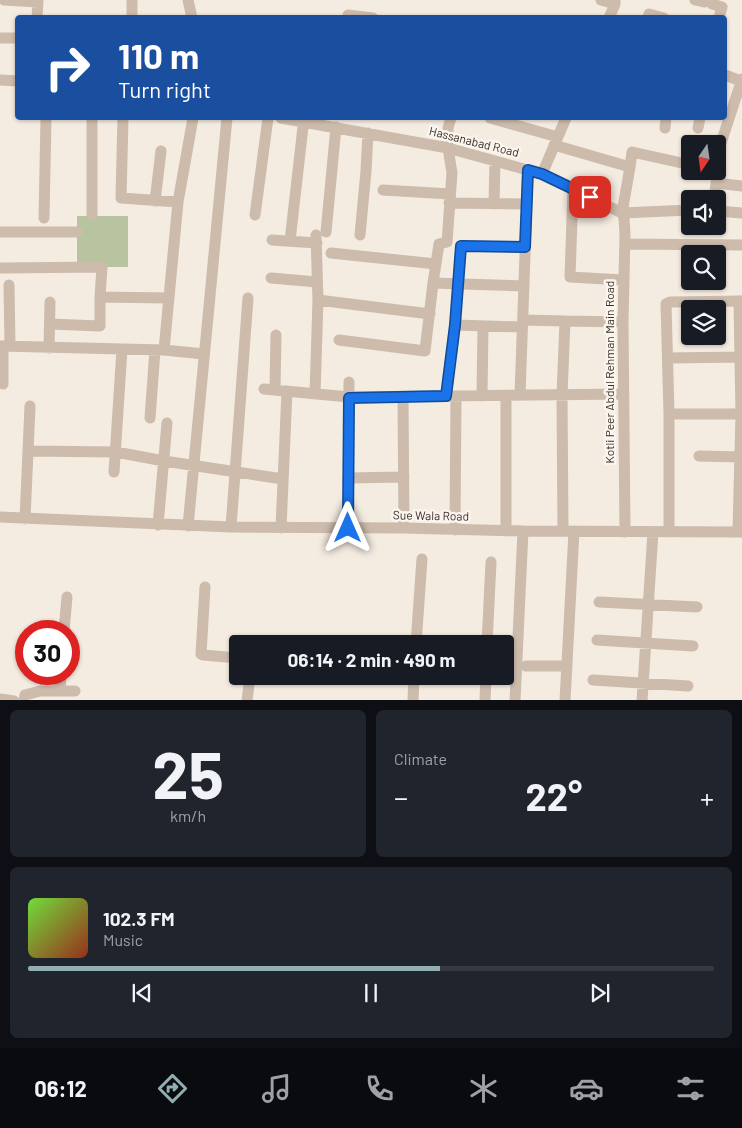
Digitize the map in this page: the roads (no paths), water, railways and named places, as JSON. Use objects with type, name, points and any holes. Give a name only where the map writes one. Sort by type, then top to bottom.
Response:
[{"type":"street","points":[[4,0],[38,1],[37,15]]},
{"type":"street","points":[[132,0],[132,15]]},
{"type":"street","points":[[188,0],[191,15]]},
{"type":"street","points":[[601,0],[615,2],[610,15]]},
{"type":"street","points":[[704,1],[722,6],[720,15]]},
{"type":"street","points":[[0,38],[15,38]]},
{"type":"street","points":[[724,135],[742,80],[727,76]]},
{"type":"street","points":[[0,80],[15,81]]},
{"type":"street","points":[[44,218],[46,120]]},
{"type":"street","points":[[92,120],[92,215]]},
{"type":"street","points":[[124,120],[121,198],[178,202]]},
{"type":"street","points":[[150,418],[168,298],[178,202],[193,120]]},
{"type":"street","points":[[188,526],[226,120]]},
{"type":"street","points":[[255,215],[268,120]]},
{"type":"street","points":[[290,241],[304,120]]},
{"type":"street","name":"Hassanabad Road","points":[[308,120],[448,148],[542,174],[622,214]]},
{"type":"street","points":[[352,120],[352,130]]},
{"type":"street","points":[[339,340],[425,351],[439,244],[446,242],[452,173],[448,148],[448,128],[450,120]]},
{"type":"street","points":[[496,120],[630,167],[632,152],[681,163]]},
{"type":"street","points":[[542,174],[565,120]]},
{"type":"street","points":[[315,394],[317,282],[320,237],[336,127]]},
{"type":"street","points":[[360,235],[368,132]]},
{"type":"street","points":[[155,200],[161,151]]},
{"type":"street","points":[[494,204],[495,161]]},
{"type":"street","name":"Kotli Peer Abdul Rehman Main Road","points":[[625,532],[623,280],[625,244],[624,218],[622,214],[630,167]]},
{"type":"street","points":[[520,395],[528,170]]},
{"type":"street","points":[[715,190],[716,180]]},
{"type":"street","points":[[716,183],[742,186]]},
{"type":"street","points":[[573,189],[570,277],[623,280]]},
{"type":"street","points":[[383,190],[494,204],[527,204]]},
{"type":"street","points":[[622,214],[681,211]]},
{"type":"street","points":[[726,212],[742,213]]},
{"type":"street","points":[[0,232],[77,232]]},
{"type":"street","points":[[272,240],[290,241],[320,237]]},
{"type":"street","points":[[625,244],[742,245]]},
{"type":"street","points":[[455,530],[451,396],[461,246],[525,247]]},
{"type":"street","points":[[331,253],[436,264]]},
{"type":"street","points":[[0,268],[102,267],[100,326],[50,324]]},
{"type":"street","points":[[272,278],[317,282]]},
{"type":"street","points":[[433,283],[524,286]]},
{"type":"street","points":[[3,384],[9,285]]},
{"type":"street","points":[[100,297],[168,298]]},
{"type":"street","points":[[231,528],[248,298]]},
{"type":"street","points":[[318,300],[430,314]]},
{"type":"street","points":[[669,532],[669,414],[666,304],[670,302],[741,301],[740,532]]},
{"type":"street","points":[[50,302],[50,348]]},
{"type":"street","points":[[455,325],[484,326],[565,321],[623,322]]},
{"type":"street","points":[[565,321],[562,395],[568,532],[565,700]]},
{"type":"street","points":[[482,396],[484,326]]},
{"type":"street","points":[[276,335],[269,389],[349,398],[624,394]]},
{"type":"street","points":[[4,346],[160,350],[204,354]]},
{"type":"street","points":[[114,472],[122,349]]},
{"type":"street","points":[[668,358],[741,357]]},
{"type":"street","points":[[348,528],[349,382]]},
{"type":"street","points":[[281,528],[287,391]]},
{"type":"street","points":[[506,396],[506,531]]},
{"type":"street","points":[[403,397],[404,528]]},
{"type":"street","points":[[25,518],[30,406]]},
{"type":"street","points":[[669,414],[741,414]]},
{"type":"street","points":[[158,525],[167,423]]},
{"type":"street","points":[[28,451],[116,452],[283,479]]},
{"type":"street","points":[[699,456],[740,457]]},
{"type":"street","points":[[348,478],[404,477]]},
{"type":"street","name":"Sue Wala Road","points":[[0,517],[231,528],[740,532]]},
{"type":"street","points":[[515,700],[523,531]]},
{"type":"street","points":[[642,700],[652,532]]},
{"type":"street","points":[[417,635],[422,559]]},
{"type":"street","points":[[487,635],[491,562]]},
{"type":"street","points":[[205,587],[201,654],[229,657]]},
{"type":"street","points":[[65,620],[67,597]]},
{"type":"street","points":[[599,602],[698,607]]},
{"type":"street","points":[[597,640],[693,646]]},
{"type":"street","points":[[526,666],[566,666]]},
{"type":"street","points":[[593,680],[688,686]]},
{"type":"street","points":[[60,685],[60,691]]},
{"type":"street","points":[[247,700],[249,685]]},
{"type":"street","points":[[413,700],[414,685]]},
{"type":"street","points":[[485,700],[486,685]]},
{"type":"street","points":[[24,700],[25,695],[40,691],[75,691]]},
{"type":"street","points":[[0,699],[14,700]]}]
